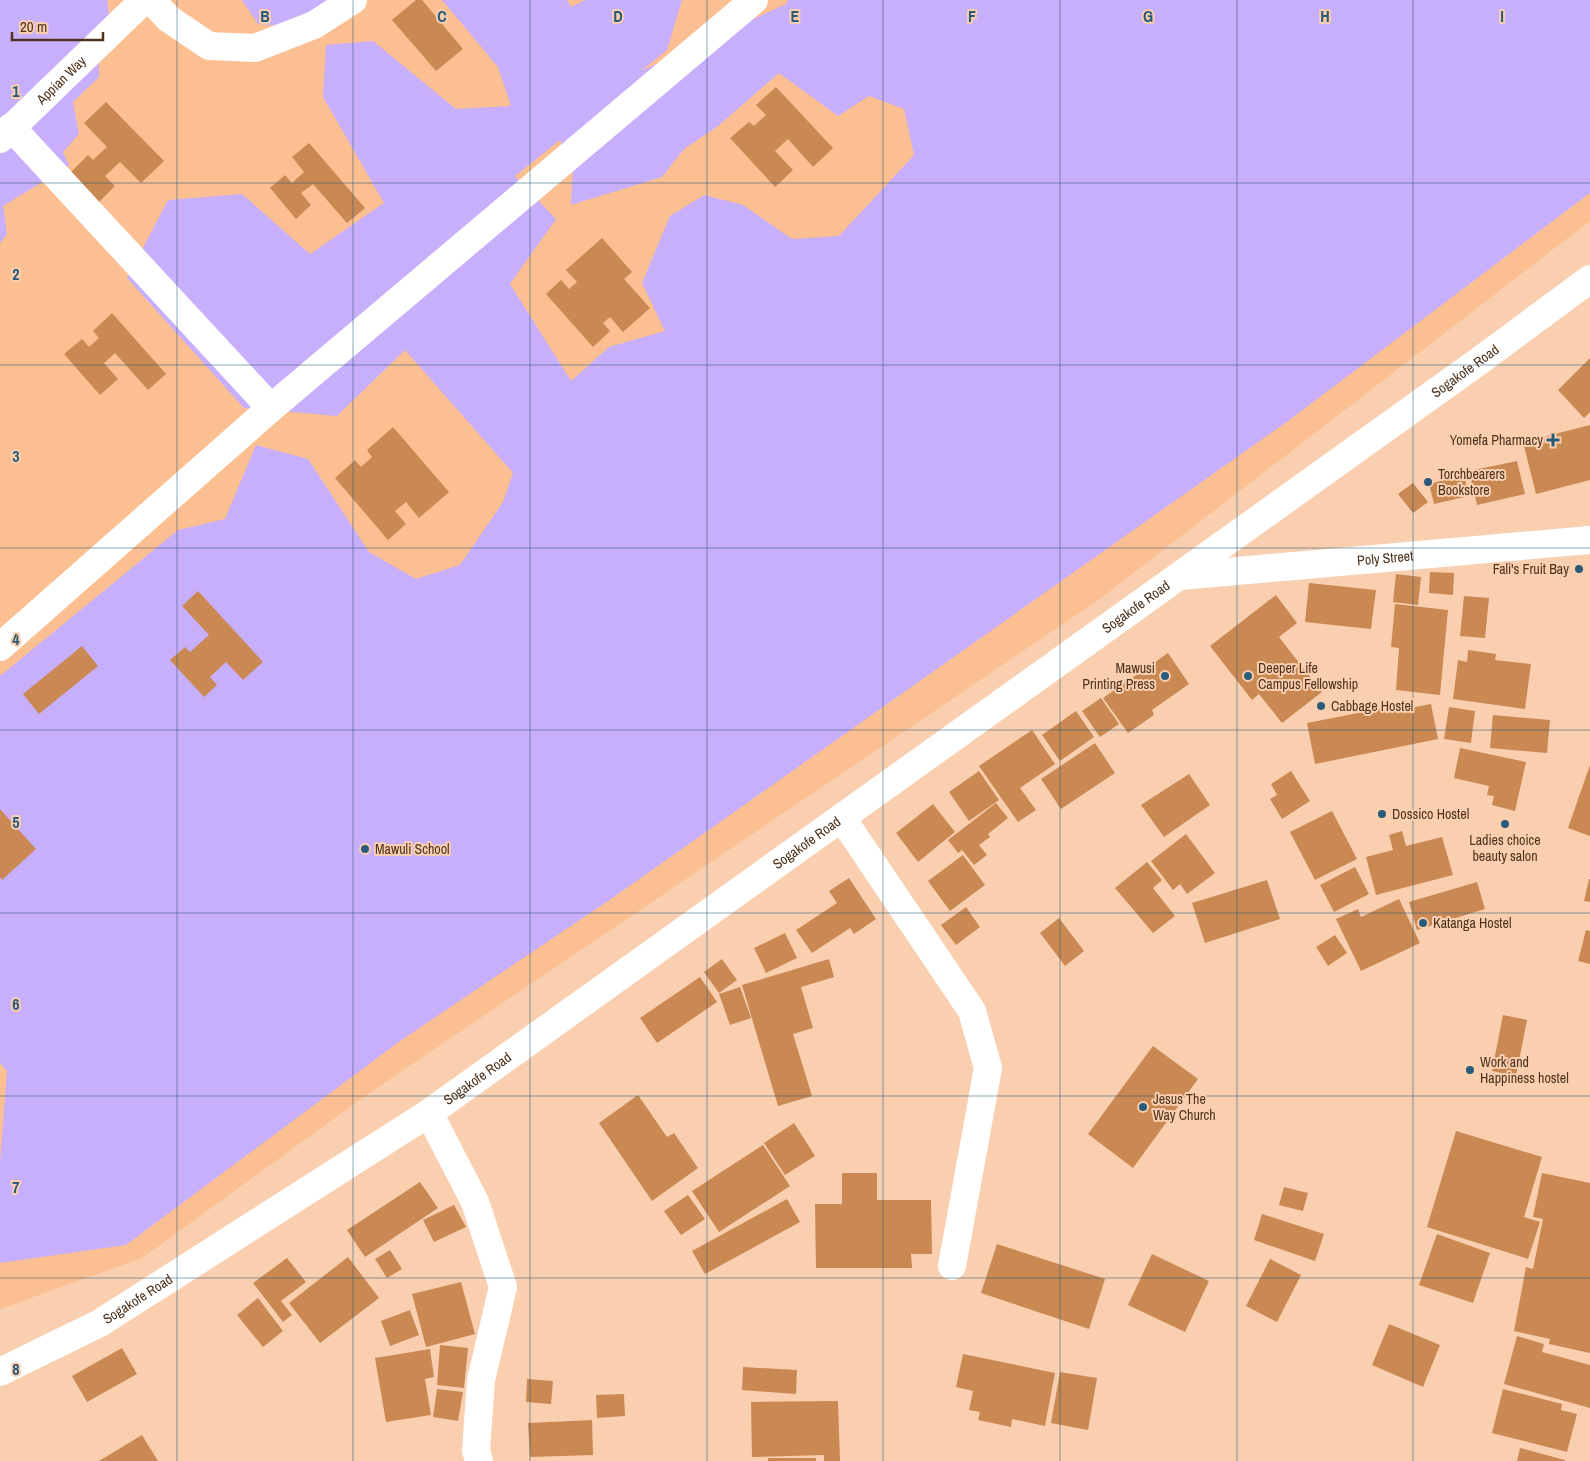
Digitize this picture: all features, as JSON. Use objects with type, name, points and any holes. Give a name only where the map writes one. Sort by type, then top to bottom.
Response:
[{"type":"main road","name":"Appian Way","points":[[6,133],[144,0]]},
{"type":"main road","points":[[151,0],[169,19],[209,46],[255,48],[314,25],[353,0]]},
{"type":"main road","points":[[0,647],[271,408],[754,0]]},
{"type":"main road","points":[[6,133],[271,408]]},
{"type":"main road","name":"Sogakofe Road","points":[[0,1372],[100,1324],[429,1113],[1476,364],[1590,279]]},
{"type":"main road","name":"Poly Street","points":[[1180,576],[1590,540]]},
{"type":"main road","points":[[842,818],[972,1011],[988,1068],[952,1266]]},
{"type":"main road","points":[[429,1113],[475,1202],[503,1287],[482,1380],[476,1450],[479,1461]]},
{"type":"shaded area","name":"Mawuli School","points":[[0,0],[1590,0],[1590,221],[1097,601],[365,1096],[142,1258],[0,1309]]},
{"type":"shaded area","points":[[0,0],[107,0],[109,14],[98,28],[99,77],[73,102],[79,134],[63,152],[70,167],[52,160],[47,179],[3,206],[7,234],[0,243]]},
{"type":"shaded area","points":[[242,0],[332,0],[289,26],[258,24]]},
{"type":"shaded area","name":"Mawuli School","points":[[442,0],[567,0],[571,7],[585,0],[682,0],[667,50],[641,71],[786,4],[788,0],[1590,0],[1590,193],[1288,421],[611,899],[400,1041],[126,1245],[0,1263],[0,1162],[7,1071],[0,1063],[0,676],[178,530],[225,519],[256,445],[308,459],[369,552],[416,579],[460,565],[503,502],[513,473],[405,350],[337,416],[244,408],[127,278],[168,200],[242,194],[310,254],[384,203],[323,97],[326,45],[373,41],[456,109],[511,106],[498,67]],"holes":[[[779,73],[838,116],[869,96],[904,109],[914,155],[839,236],[792,239],[743,205],[704,195],[670,216],[642,283],[665,331],[609,347],[571,381],[510,284],[556,219],[515,176],[560,140],[573,166],[571,205],[662,177],[684,149],[718,126]]]},
{"type":"building","points":[[416,0],[422,0],[463,49],[436,71],[392,20]]},
{"type":"building","points":[[776,87],[833,148],[813,167],[788,139],[775,151],[793,170],[775,187],[730,138],[749,122],[754,126],[766,115],[756,105]]},
{"type":"building","points":[[106,102],[164,161],[141,183],[120,162],[105,176],[115,186],[98,203],[69,174],[88,155],[93,160],[107,147],[84,123]]},
{"type":"building","points":[[309,143],[365,208],[347,223],[313,184],[301,193],[311,205],[296,219],[270,188],[285,175],[292,183],[304,172],[292,157]]},
{"type":"building","points":[[602,238],[632,272],[624,279],[650,308],[623,332],[610,317],[603,323],[610,331],[593,347],[546,294],[561,280],[569,289],[577,282],[566,270]]},
{"type":"building","points":[[112,313],[166,374],[148,390],[115,353],[104,363],[118,379],[100,395],[64,354],[82,339],[89,347],[99,338],[93,331]]},
{"type":"building","points":[[1590,358],[1590,412],[1584,418],[1558,390]]},
{"type":"building","points":[[1590,425],[1590,480],[1536,494],[1523,442]]},
{"type":"building","points":[[393,427],[449,492],[419,518],[406,502],[395,511],[406,524],[388,540],[335,478],[355,460],[361,467],[372,457],[367,450]]},
{"type":"building","points":[[1517,461],[1525,494],[1477,505],[1469,471]]},
{"type":"building","points":[[1464,475],[1469,496],[1434,504],[1429,484]]},
{"type":"building","points":[[1413,483],[1428,502],[1413,513],[1398,494]]},
{"type":"building","points":[[1430,572],[1454,573],[1453,595],[1429,593]]},
{"type":"building","points":[[1396,574],[1421,577],[1418,605],[1393,602]]},
{"type":"building","points":[[1309,583],[1376,590],[1371,629],[1305,622]]},
{"type":"building","points":[[198,591],[263,662],[243,680],[226,662],[210,677],[217,685],[204,697],[170,660],[185,647],[190,652],[209,635],[182,606]]},
{"type":"building","points":[[1276,595],[1297,623],[1279,637],[1322,692],[1282,723],[1259,694],[1252,700],[1210,646]]},
{"type":"building","points":[[1464,596],[1489,598],[1485,638],[1460,636]]},
{"type":"building","points":[[1395,604],[1448,610],[1440,695],[1396,690],[1399,648],[1391,647]]},
{"type":"building","points":[[82,646],[98,666],[39,714],[23,694]]},
{"type":"building","points":[[1468,650],[1496,654],[1495,660],[1531,664],[1525,709],[1453,699],[1458,660],[1467,662]]},
{"type":"building","points":[[1168,653],[1189,684],[1152,710],[1154,715],[1128,733],[1103,698]]},
{"type":"building","points":[[1101,698],[1119,724],[1100,737],[1082,711]]},
{"type":"building","points":[[1431,704],[1438,739],[1315,764],[1307,723],[1394,706],[1395,711]]},
{"type":"building","points":[[1449,707],[1475,711],[1471,743],[1444,739]]},
{"type":"building","points":[[1076,711],[1094,737],[1060,761],[1042,735]]},
{"type":"building","points":[[1493,715],[1550,720],[1547,753],[1490,748]]},
{"type":"building","points":[[1032,730],[1055,764],[1020,788],[1036,810],[1018,822],[979,766]]},
{"type":"building","points":[[1095,743],[1115,773],[1061,809],[1041,779]]},
{"type":"building","points":[[1460,748],[1526,762],[1515,811],[1492,805],[1494,796],[1487,795],[1489,786],[1454,778]]},
{"type":"building","points":[[1590,765],[1590,836],[1568,828]]},
{"type":"building","points":[[979,771],[999,800],[969,821],[949,792]]},
{"type":"building","points":[[1291,771],[1310,801],[1282,819],[1270,799],[1277,795],[1271,784]]},
{"type":"building","points":[[1189,774],[1210,805],[1164,837],[1141,805]]},
{"type":"building","points":[[996,803],[1008,818],[988,834],[990,837],[979,845],[987,855],[974,865],[962,850],[958,853],[948,840]]},
{"type":"building","points":[[933,804],[955,832],[918,862],[896,833]]},
{"type":"building","points":[[0,809],[36,849],[2,880],[0,877]]},
{"type":"building","points":[[1332,811],[1357,859],[1315,880],[1290,832]]},
{"type":"building","points":[[1402,831],[1406,846],[1442,837],[1453,875],[1376,895],[1366,857],[1393,850],[1389,835]]},
{"type":"building","points":[[1186,834],[1215,873],[1187,894],[1180,884],[1173,890],[1151,861]]},
{"type":"building","points":[[963,855],[985,885],[950,911],[928,881]]},
{"type":"building","points":[[1147,862],[1162,880],[1153,888],[1175,916],[1153,933],[1115,888]]},
{"type":"building","points":[[1355,867],[1369,894],[1334,912],[1320,885]]},
{"type":"building","points":[[849,878],[876,919],[854,934],[850,928],[812,953],[796,930],[837,903],[829,891]]},
{"type":"building","points":[[1590,879],[1590,902],[1584,901]]},
{"type":"building","points":[[1267,880],[1280,919],[1205,943],[1192,903]]},
{"type":"building","points":[[1477,882],[1485,909],[1417,930],[1409,902]]},
{"type":"building","points":[[1399,899],[1420,943],[1361,971],[1336,919],[1358,909],[1361,917]]},
{"type":"building","points":[[966,907],[980,927],[956,945],[941,925]]},
{"type":"building","points":[[1059,918],[1084,951],[1065,966],[1040,933]]},
{"type":"building","points":[[1586,930],[1590,931],[1590,964],[1578,961]]},
{"type":"building","points":[[785,933],[797,958],[766,973],[754,948]]},
{"type":"building","points":[[1335,935],[1347,953],[1328,966],[1316,947]]},
{"type":"building","points":[[722,959],[737,980],[719,993],[704,972]]},
{"type":"building","points":[[829,959],[834,977],[801,987],[813,1028],[793,1034],[812,1096],[778,1106],[742,985]]},
{"type":"building","points":[[700,977],[717,1002],[657,1043],[640,1018]]},
{"type":"building","points":[[740,987],[751,1018],[730,1025],[719,994]]},
{"type":"building","points":[[1503,1015],[1527,1020],[1516,1076],[1492,1071]]},
{"type":"building","name":"Jesus The Way Church","points":[[1153,1046],[1198,1079],[1133,1168],[1088,1134]]},
{"type":"building","points":[[638,1095],[667,1137],[674,1133],[698,1168],[652,1201],[599,1123]]},
{"type":"building","points":[[794,1123],[815,1156],[785,1175],[764,1143]]},
{"type":"building","points":[[1456,1131],[1542,1157],[1524,1217],[1540,1222],[1528,1259],[1427,1227]]},
{"type":"building","points":[[763,1145],[790,1186],[719,1232],[692,1191]]},
{"type":"building","points":[[842,1173],[877,1173],[877,1200],[931,1200],[932,1254],[911,1254],[912,1268],[816,1268],[815,1204],[842,1204]]},
{"type":"building","points":[[1542,1173],[1590,1183],[1590,1353],[1549,1344],[1550,1339],[1514,1331],[1526,1267],[1533,1269],[1543,1219],[1533,1217]]},
{"type":"building","points":[[420,1182],[438,1208],[365,1257],[347,1230]]},
{"type":"building","points":[[1284,1187],[1308,1193],[1303,1211],[1279,1205]]},
{"type":"building","points":[[688,1195],[705,1219],[681,1235],[664,1211]]},
{"type":"building","points":[[787,1199],[800,1222],[705,1274],[692,1251]]},
{"type":"building","points":[[454,1205],[466,1227],[434,1242],[423,1220]]},
{"type":"building","points":[[1262,1214],[1324,1234],[1315,1261],[1254,1240]]},
{"type":"building","points":[[1437,1234],[1490,1253],[1473,1303],[1419,1285]]},
{"type":"building","points":[[997,1244],[1105,1279],[1089,1329],[981,1293]]},
{"type":"building","points":[[390,1250],[402,1269],[387,1278],[375,1259]]},
{"type":"building","points":[[1152,1254],[1209,1281],[1185,1332],[1128,1305]]},
{"type":"building","points":[[348,1257],[379,1298],[320,1343],[289,1303]]},
{"type":"building","points":[[287,1258],[306,1282],[281,1301],[292,1315],[283,1322],[253,1283]]},
{"type":"building","points":[[1270,1259],[1301,1275],[1277,1322],[1246,1306]]},
{"type":"building","points":[[461,1282],[475,1334],[426,1347],[412,1294]]},
{"type":"building","points":[[258,1298],[283,1331],[263,1347],[237,1315]]},
{"type":"building","points":[[410,1310],[419,1335],[390,1346],[381,1321]]},
{"type":"building","points":[[1389,1324],[1440,1345],[1423,1387],[1372,1365]]},
{"type":"building","points":[[1517,1336],[1544,1344],[1542,1352],[1590,1365],[1590,1408],[1504,1384]]},
{"type":"building","points":[[440,1345],[468,1348],[464,1388],[437,1385]]},
{"type":"building","points":[[122,1348],[137,1374],[87,1402],[72,1376]]},
{"type":"building","points":[[430,1349],[434,1377],[425,1379],[431,1415],[386,1422],[375,1358]]},
{"type":"building","points":[[963,1354],[1055,1373],[1045,1426],[1012,1419],[1011,1427],[978,1420],[980,1412],[969,1410],[973,1391],[956,1387]]},
{"type":"building","points":[[743,1367],[797,1370],[796,1394],[742,1390]]},
{"type":"building","points":[[1060,1372],[1097,1378],[1088,1430],[1051,1423]]},
{"type":"building","points":[[527,1379],[553,1381],[551,1404],[526,1402]]},
{"type":"building","points":[[437,1389],[463,1392],[458,1421],[433,1417]]},
{"type":"building","points":[[1503,1389],[1562,1404],[1561,1410],[1577,1414],[1567,1452],[1492,1433]]},
{"type":"building","points":[[624,1394],[625,1416],[597,1418],[596,1395]]},
{"type":"building","points":[[838,1401],[840,1461],[824,1461],[824,1455],[752,1457],[751,1402]]},
{"type":"building","points":[[592,1420],[593,1455],[530,1457],[528,1423]]},
{"type":"building","points":[[142,1435],[158,1461],[99,1461]]},
{"type":"building","points":[[1520,1448],[1565,1460],[1565,1461],[1517,1461]]},
{"type":"building","points":[[768,1458],[816,1458],[816,1461],[768,1461]]},
{"type":"place","name":"Yomefa Pharmacy","points":[[1553,440]]},
{"type":"place","name":"Torchbearers Bookstore","points":[[1428,482]]},
{"type":"place","name":"Fali's Fruit Bay","points":[[1579,569]]},
{"type":"place","name":"Mawusi Printing Press","points":[[1165,676]]},
{"type":"place","name":"Deeper Life Campus Fellowship","points":[[1248,676]]},
{"type":"place","name":"Cabbage Hostel","points":[[1321,706]]},
{"type":"place","name":"Dossico Hostel","points":[[1382,814]]},
{"type":"place","name":"Ladies choice beauty salon","points":[[1505,824]]},
{"type":"place","name":"Mawuli School","points":[[365,849]]},
{"type":"place","name":"Katanga Hostel","points":[[1423,923]]},
{"type":"place","name":"Work and Happiness hostel","points":[[1470,1070]]},
{"type":"place","name":"Jesus The Way Church","points":[[1143,1107]]}]
